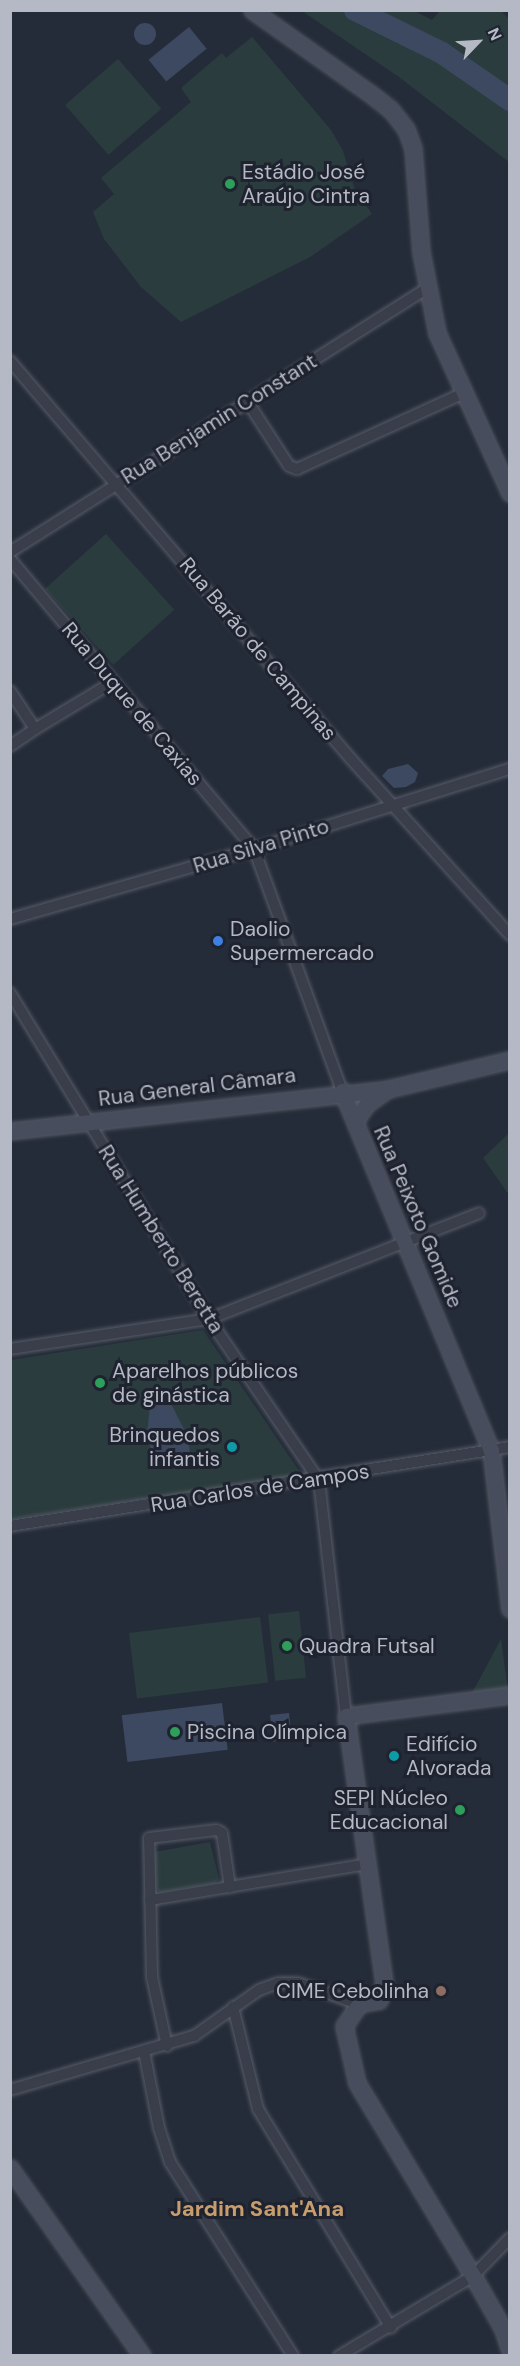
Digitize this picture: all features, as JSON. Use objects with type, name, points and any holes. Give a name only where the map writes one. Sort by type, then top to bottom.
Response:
[{"type":"street","points":[[252,10],[372,95],[391,110],[406,129],[413,148],[427,288],[437,333],[510,492]]},
{"type":"street","name":"Rua Benjamin Constant","points":[[10,552],[427,288]]},
{"type":"street","name":"Rua Barão de Campinas","points":[[10,361],[118,483],[393,805],[510,935]]},
{"type":"street","points":[[247,401],[289,466],[297,469],[464,393]]},
{"type":"street","name":"Rua Duque de Caxias","points":[[10,559],[254,849]]},
{"type":"street","points":[[10,746],[113,682]]},
{"type":"street","points":[[10,692],[35,729]]},
{"type":"street","name":"Rua Silva Pinto","points":[[10,919],[254,849],[510,769]]},
{"type":"street","name":"Rua Peixoto Gomide","points":[[254,849],[342,1091],[492,1450],[510,1609]]},
{"type":"street","name":"Rua Humberto Beretta","points":[[10,993],[209,1319],[319,1480]]},
{"type":"street","points":[[355,1121],[367,1104],[388,1089],[510,1060]]},
{"type":"street","name":"Rua General Câmara","points":[[10,1131],[342,1091],[388,1089]]},
{"type":"street","points":[[10,1349],[209,1319],[479,1213]]},
{"type":"street","name":"Rua Carlos de Campos","points":[[10,1526],[319,1480],[510,1447]]},
{"type":"street","points":[[10,2090],[194,2036],[233,2007],[278,1983],[298,1983],[359,2004],[379,2000],[384,1984],[346,1716],[319,1480]]},
{"type":"street","points":[[346,1716],[510,1695]]},
{"type":"street","points":[[166,2046],[152,1977],[149,1844],[154,1835],[217,1830],[222,1833],[230,1887]]},
{"type":"street","points":[[150,1900],[368,1864]]},
{"type":"street","points":[[359,2004],[344,2026],[357,2083],[473,2276],[503,2329],[509,2349]]},
{"type":"street","points":[[233,2007],[258,2109],[391,2328]]},
{"type":"street","points":[[144,2051],[159,2128],[170,2162],[293,2355]]},
{"type":"street","points":[[10,2168],[142,2355]]},
{"type":"street","points":[[339,2355],[391,2328],[473,2276],[510,2238]]},
{"type":"shaded area","points":[[302,11],[414,11],[432,20],[440,11],[501,11],[509,19],[509,162],[399,77]]},
{"type":"shaded area","name":"Estádio José Araújo Cintra","points":[[252,37],[331,130],[343,151],[355,190],[372,214],[310,257],[181,322],[141,287],[104,239],[93,212],[114,194],[101,178],[191,102],[181,88],[222,53],[226,58]]},
{"type":"shaded area","points":[[118,59],[161,109],[108,155],[65,105]]},
{"type":"shaded area","points":[[106,534],[174,610],[113,665],[45,589]]},
{"type":"shaded area","points":[[509,1133],[509,1195],[483,1158]]},
{"type":"shaded area","points":[[203,1330],[302,1475],[11,1519],[11,1360]]},
{"type":"shaded area","name":"Quadra Futsal","points":[[299,1611],[306,1678],[275,1681],[268,1614]]},
{"type":"shaded area","points":[[260,1617],[268,1683],[137,1699],[129,1633]]},
{"type":"shaded area","points":[[501,1639],[508,1691],[470,1697]]},
{"type":"shaded area","points":[[210,1842],[219,1879],[215,1883],[160,1892],[156,1889],[154,1852]]},
{"type":"water","points":[[141,23],[149,23],[156,30],[156,38],[149,45],[141,45],[134,38],[134,30]]},
{"type":"water","points":[[189,27],[207,49],[166,81],[149,60]]},
{"type":"water","points":[[408,764],[418,773],[415,782],[406,787],[394,788],[382,776],[388,769]]},
{"type":"water","points":[[167,1396],[188,1437],[190,1453],[176,1466],[154,1462],[147,1434],[150,1405]]},
{"type":"water","name":"Piscina Olímpica","points":[[222,1703],[228,1750],[127,1762],[122,1715]]},
{"type":"water","points":[[289,1713],[292,1740],[273,1742],[270,1715]]},
{"type":"waterway","points":[[355,10],[442,53],[510,100]]},
{"type":"place","name":"Estádio José Araújo Cintra","points":[[230,184]]},
{"type":"place","name":"Daolio Supermercado","points":[[218,941]]},
{"type":"place","name":"Aparelhos públicos de ginástica","points":[[100,1383]]},
{"type":"place","name":"Brinquedos infantis","points":[[232,1447]]},
{"type":"place","name":"Quadra Futsal","points":[[287,1646]]},
{"type":"place","name":"Piscina Olímpica","points":[[175,1732]]},
{"type":"place","name":"Edifício Alvorada","points":[[394,1756]]},
{"type":"place","name":"SEPI Núcleo Educacional","points":[[460,1810]]},
{"type":"place","name":"CIME Cebolinha","points":[[441,1991]]},
{"type":"district","name":"Jardim Sant'Ana","points":[[257,2209]]}]
